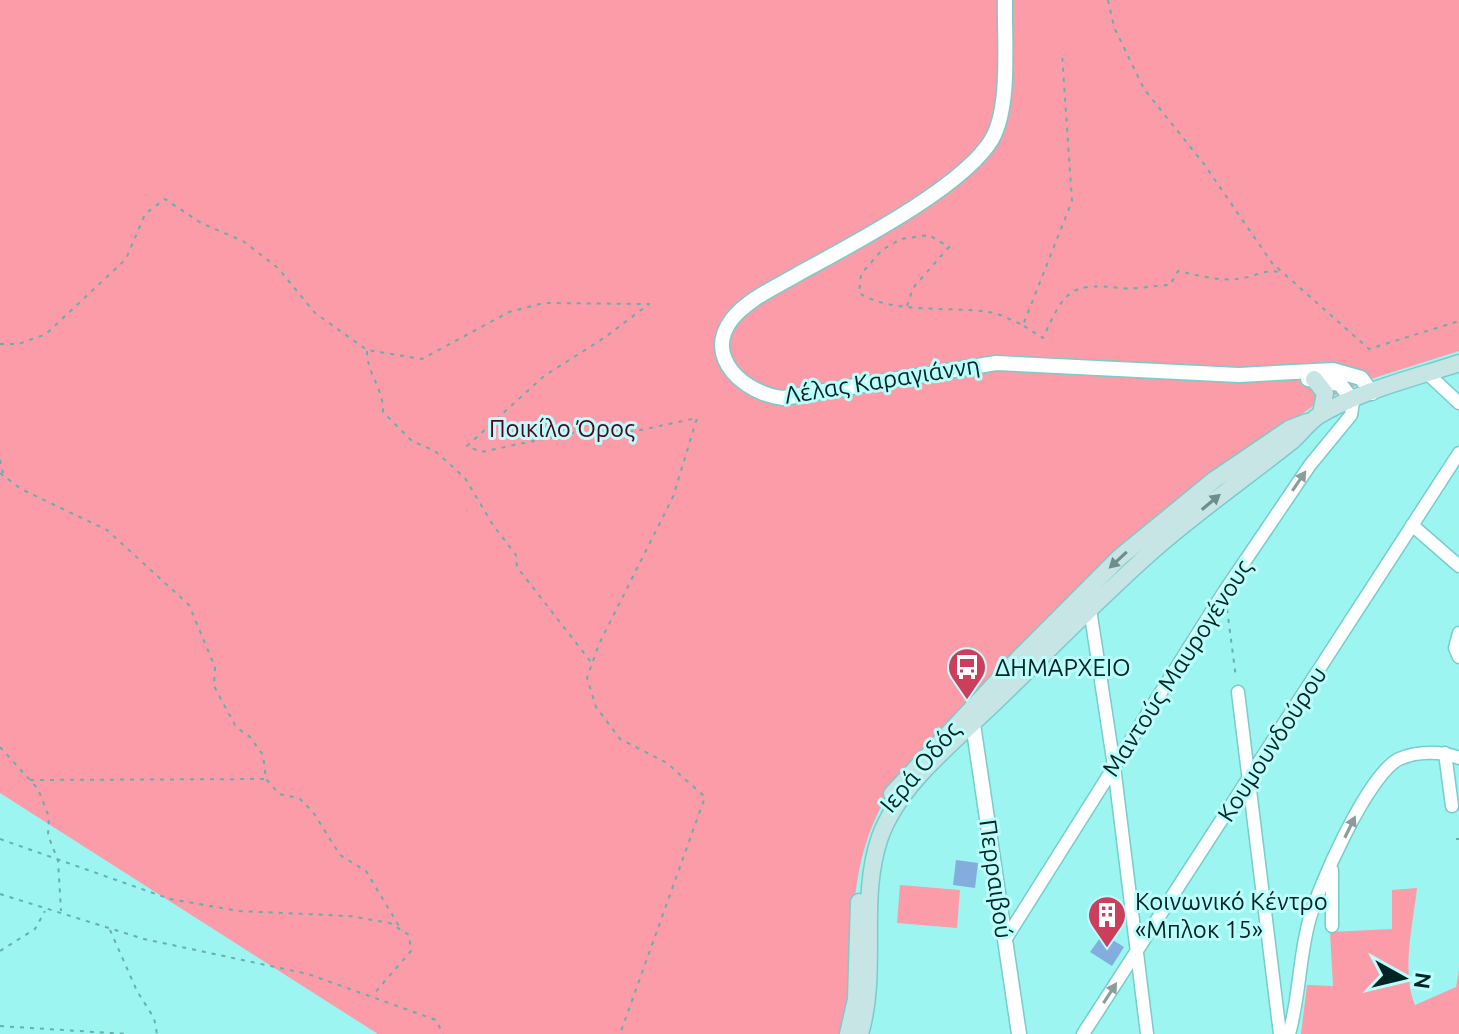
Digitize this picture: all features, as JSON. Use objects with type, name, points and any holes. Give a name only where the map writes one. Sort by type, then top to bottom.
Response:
[{"type":"main road","name":"Ιερά Οδός","points":[[848,1034],[856,999],[860,873],[877,817],[899,784],[1120,557],[1214,480],[1289,429],[1372,393],[1459,363]]},
{"type":"main road","points":[[1314,379],[1325,393],[1317,417]]},
{"type":"main road","name":"Ιερά Οδός","points":[[860,1034],[868,1000],[871,875],[880,837],[908,792],[1090,609],[1181,527],[1294,439],[1317,417]]},
{"type":"street","name":"Λέλας Καραγιάννη","points":[[1005,0],[1002,109],[991,140],[967,167],[924,199],[760,295],[733,318],[727,328],[725,356],[736,379],[755,392],[783,398],[996,363],[1314,379],[1340,384],[1353,401]]},
{"type":"street","name":"Λέλας Καραγιάννη","points":[[1268,375],[1333,370],[1361,378],[1372,393]]},
{"type":"street","points":[[1427,373],[1459,403]]},
{"type":"street","name":"Μαντούς Μαυρογένους","points":[[1005,940],[1224,592],[1310,465],[1351,415],[1353,401]]},
{"type":"street","name":"Κουμουνδούρου","points":[[1083,1034],[1459,453]]},
{"type":"street","points":[[1412,525],[1459,566]]},
{"type":"street","points":[[1090,609],[1114,766],[1147,1034]]},
{"type":"street","points":[[1458,636],[1459,657]]},
{"type":"street","points":[[1238,692],[1280,1034]]},
{"type":"street","name":"Περραιβού","points":[[973,724],[1019,1034]]},
{"type":"street","points":[[1445,753],[1452,806]]},
{"type":"street","points":[[1289,1034],[1310,914],[1364,798],[1384,772],[1399,759],[1445,753],[1459,758]]},
{"type":"street","points":[[1332,926],[1333,863]]},
{"type":"path","points":[[1108,0],[1114,27],[1144,89],[1204,164],[1272,263],[1369,349],[1459,321]]},
{"type":"path","points":[[1023,325],[1072,201],[1062,54]]},
{"type":"path","points":[[0,344],[19,344],[46,334],[126,259],[145,214],[165,199],[201,223],[243,241],[278,268],[315,313],[367,350],[422,359],[509,312],[544,303],[649,304],[604,338],[544,376],[467,446],[481,452],[581,431],[622,434],[697,418],[673,497],[587,678],[596,707],[620,739],[667,763],[705,797],[620,1034]]},
{"type":"path","points":[[907,306],[913,288],[949,247],[929,235],[901,239],[882,250],[861,274],[859,293],[873,301],[907,306],[991,312],[1023,325],[1043,338],[1056,307],[1082,285],[1100,283],[1119,288],[1170,285],[1178,271],[1219,279],[1240,279],[1276,271],[1285,274]]},
{"type":"path","points":[[367,350],[367,365],[383,400],[383,412],[412,441],[435,451],[465,478],[493,525],[516,555],[517,567],[574,645],[592,663]]},
{"type":"path","points":[[0,460],[1,474],[21,489],[107,530],[189,605],[215,667],[214,686],[236,727],[250,737],[263,755],[266,779],[279,794],[299,798],[340,855],[366,871],[402,931]]},
{"type":"path","points":[[1224,592],[1238,692]]},
{"type":"path","points":[[0,747],[38,789],[49,817],[48,835],[58,861],[61,913]]},
{"type":"path","points":[[30,780],[266,779]]},
{"type":"path","points":[[0,839],[170,899],[239,911],[350,916],[390,923],[409,935],[411,951],[372,996]]},
{"type":"path","points":[[0,894],[45,911],[207,955],[247,959],[308,974],[436,1020],[443,1034]]},
{"type":"path","points":[[0,951],[35,929],[45,911]]},
{"type":"path","points":[[109,928],[137,991],[154,1018],[157,1034]]},
{"type":"path","points":[[0,1026],[127,1034]]},
{"type":"green space","name":"Ποικίλο Όρος","points":[[0,0],[1459,0],[1459,351],[1374,378],[1319,402],[1208,479],[897,781],[879,811],[866,842],[859,872],[842,1034],[378,1034],[0,793]]},
{"type":"green space","points":[[900,885],[960,890],[957,928],[897,923]]},
{"type":"green space","points":[[1417,888],[1408,963],[1411,992],[1415,1005],[1456,987],[1459,970],[1459,1034],[1301,1034],[1307,985],[1333,986],[1330,932],[1392,929],[1392,890]]},
{"type":"building","points":[[956,860],[978,863],[975,888],[953,885]]},
{"type":"building","name":"Κοινωνικό Κέντρο «Μπλοκ 15»","points":[[1103,934],[1124,947],[1112,966],[1090,952]]},
{"type":"place","name":"ΔΗΜΑΡΧΕΙΟ","points":[[967,701]]},
{"type":"place","name":"Κοινωνικό Κέντρο «Μπλοκ 15»","points":[[1107,949]]}]
